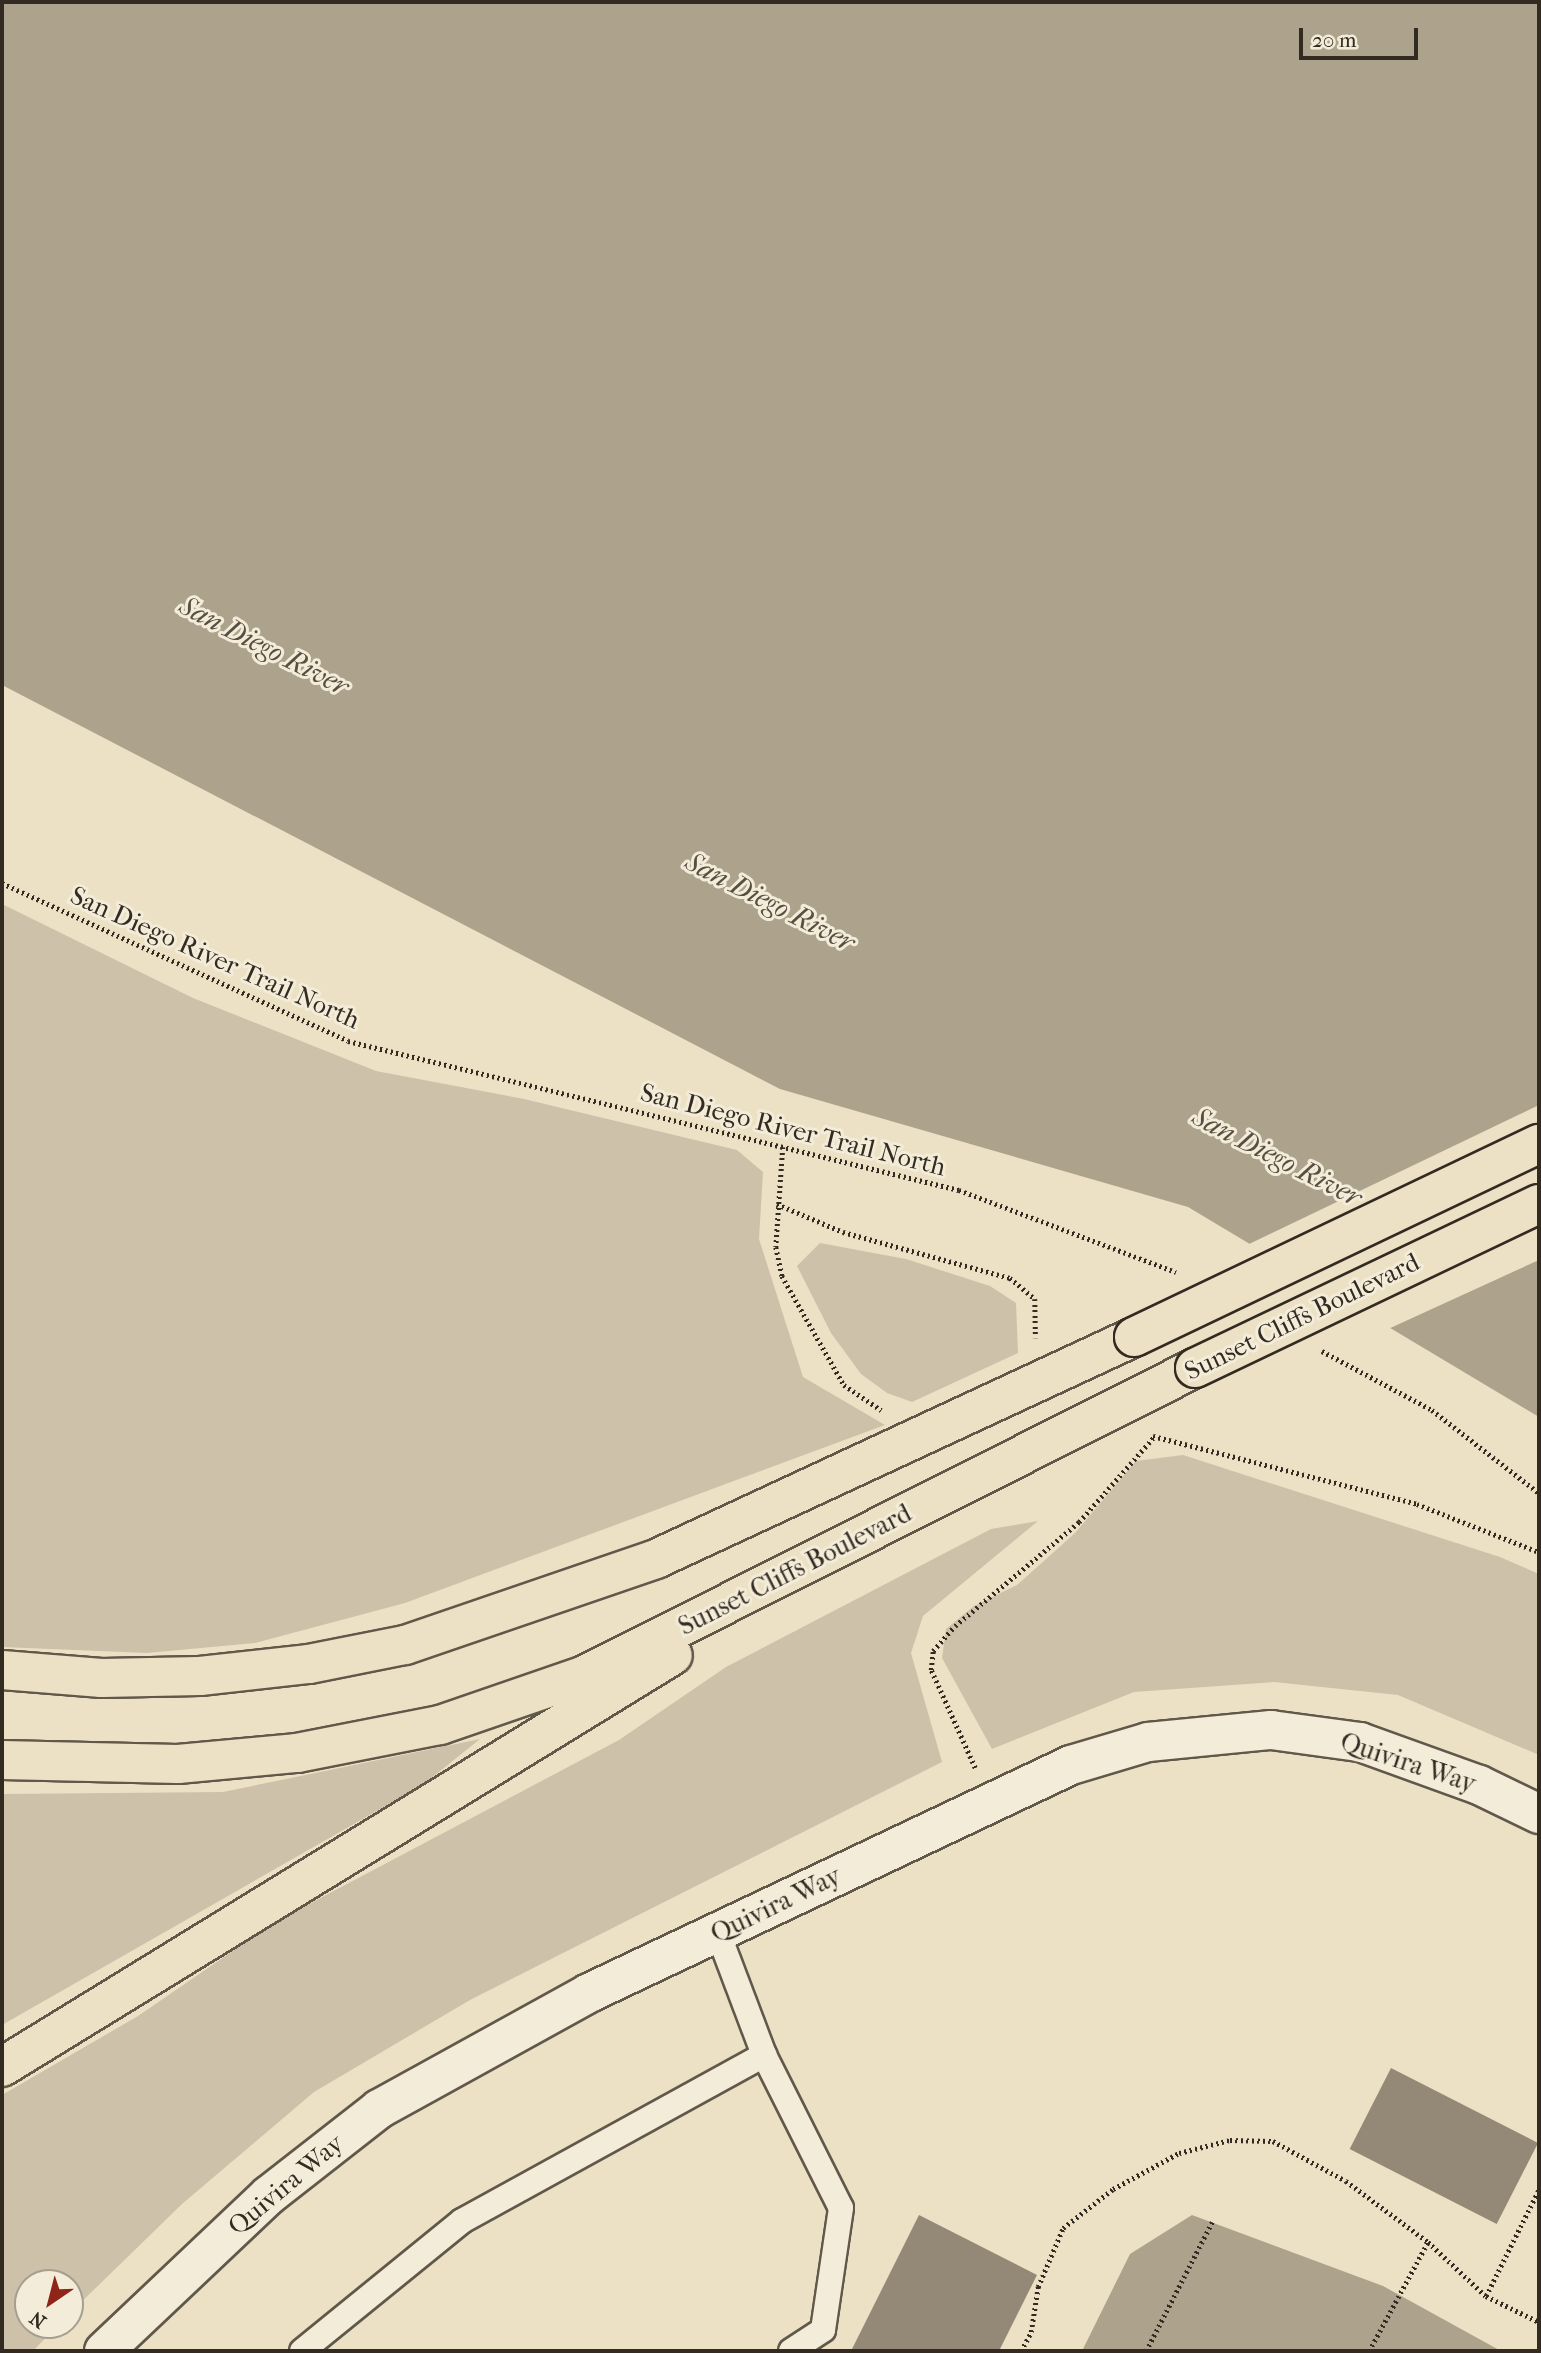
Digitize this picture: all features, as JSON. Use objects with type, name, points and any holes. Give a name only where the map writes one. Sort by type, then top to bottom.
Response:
[{"type":"main road","name":"Sunset Cliffs Boulevard","points":[[2,1670],[102,1678],[200,1676],[309,1664],[405,1645],[656,1559],[1056,1377],[1539,1143]]},
{"type":"main road","name":"Sunset Cliffs Boulevard","points":[[2,1760],[178,1765],[297,1753],[440,1725],[586,1675],[1195,1368],[1539,1204]]},
{"type":"main road","points":[[2,2067],[559,1726],[815,1561]]},
{"type":"street","name":"Quivira Way","points":[[104,2351],[269,2195],[379,2109],[589,1993],[1071,1765],[1148,1742],[1271,1730],[1360,1742],[1479,1785],[1539,1814]]},
{"type":"lane","points":[[718,1933],[764,2055],[841,2208],[823,2330],[790,2351]]},
{"type":"lane","points":[[302,2351],[462,2221],[764,2055]]},
{"type":"path","name":"San Diego River Trail North","points":[[2,883],[348,1041],[959,1190],[1186,1278]]},
{"type":"path","points":[[783,1147],[777,1204],[782,1276],[819,1349],[844,1385],[922,1438]]},
{"type":"path","points":[[777,1204],[843,1232],[1010,1278],[1035,1299],[1037,1340],[1056,1377]]},
{"type":"path","points":[[1309,1344],[1432,1410],[1539,1493]]},
{"type":"path","points":[[990,1802],[931,1670],[933,1651],[955,1626],[1079,1522],[1119,1484],[1155,1435],[1163,1430]]},
{"type":"path","points":[[1155,1435],[1416,1504],[1539,1552]]},
{"type":"path","points":[[1021,2351],[1031,2332],[1038,2287],[1063,2228],[1113,2189],[1179,2153],[1230,2140],[1273,2141],[1346,2182],[1428,2242],[1486,2296],[1539,2322]]},
{"type":"path","points":[[1486,2296],[1539,2189]]},
{"type":"path","points":[[1146,2351],[1212,2222]]},
{"type":"path","points":[[1369,2351],[1428,2242]]},
{"type":"shaded area","points":[[2,904],[193,998],[376,1071],[524,1099],[737,1150],[763,1172],[759,1239],[803,1377],[885,1425],[405,1603],[255,1643],[147,1653],[2,1647]]},
{"type":"shaded area","points":[[820,1243],[906,1259],[990,1286],[1016,1303],[1018,1353],[912,1402],[887,1393],[861,1374],[831,1333],[797,1266]]},
{"type":"shaded area","points":[[1183,1455],[1500,1557],[1539,1574],[1539,1755],[1398,1695],[1274,1682],[1134,1692],[992,1749],[942,1658],[946,1629],[974,1606],[1017,1585],[1075,1533],[1136,1461]]},
{"type":"shaded area","points":[[1038,1521],[923,1616],[911,1653],[942,1762],[470,2000],[314,2092],[182,2204],[84,2299],[84,2269],[14,2269],[14,2339],[45,2339],[33,2351],[2,2351],[2,2095],[138,2016],[275,1922],[619,1740],[726,1667],[991,1529]]},
{"type":"shaded area","points":[[480,1739],[424,1784],[2,2025],[2,1794],[223,1792]]},
{"type":"water","name":"San Diego River","points":[[2,2],[1539,2],[1539,1417],[1188,1207],[780,1089],[2,685]]},
{"type":"water","points":[[1192,2215],[1383,2286],[1501,2351],[1082,2351],[1130,2254]]},
{"type":"pier","points":[[1539,1105],[1539,1260],[1386,1330],[1245,1246]]},
{"type":"building","points":[[1391,2068],[1538,2143],[1497,2224],[1350,2149]]},
{"type":"building","points":[[919,2215],[1037,2275],[999,2351],[851,2351]]}]
